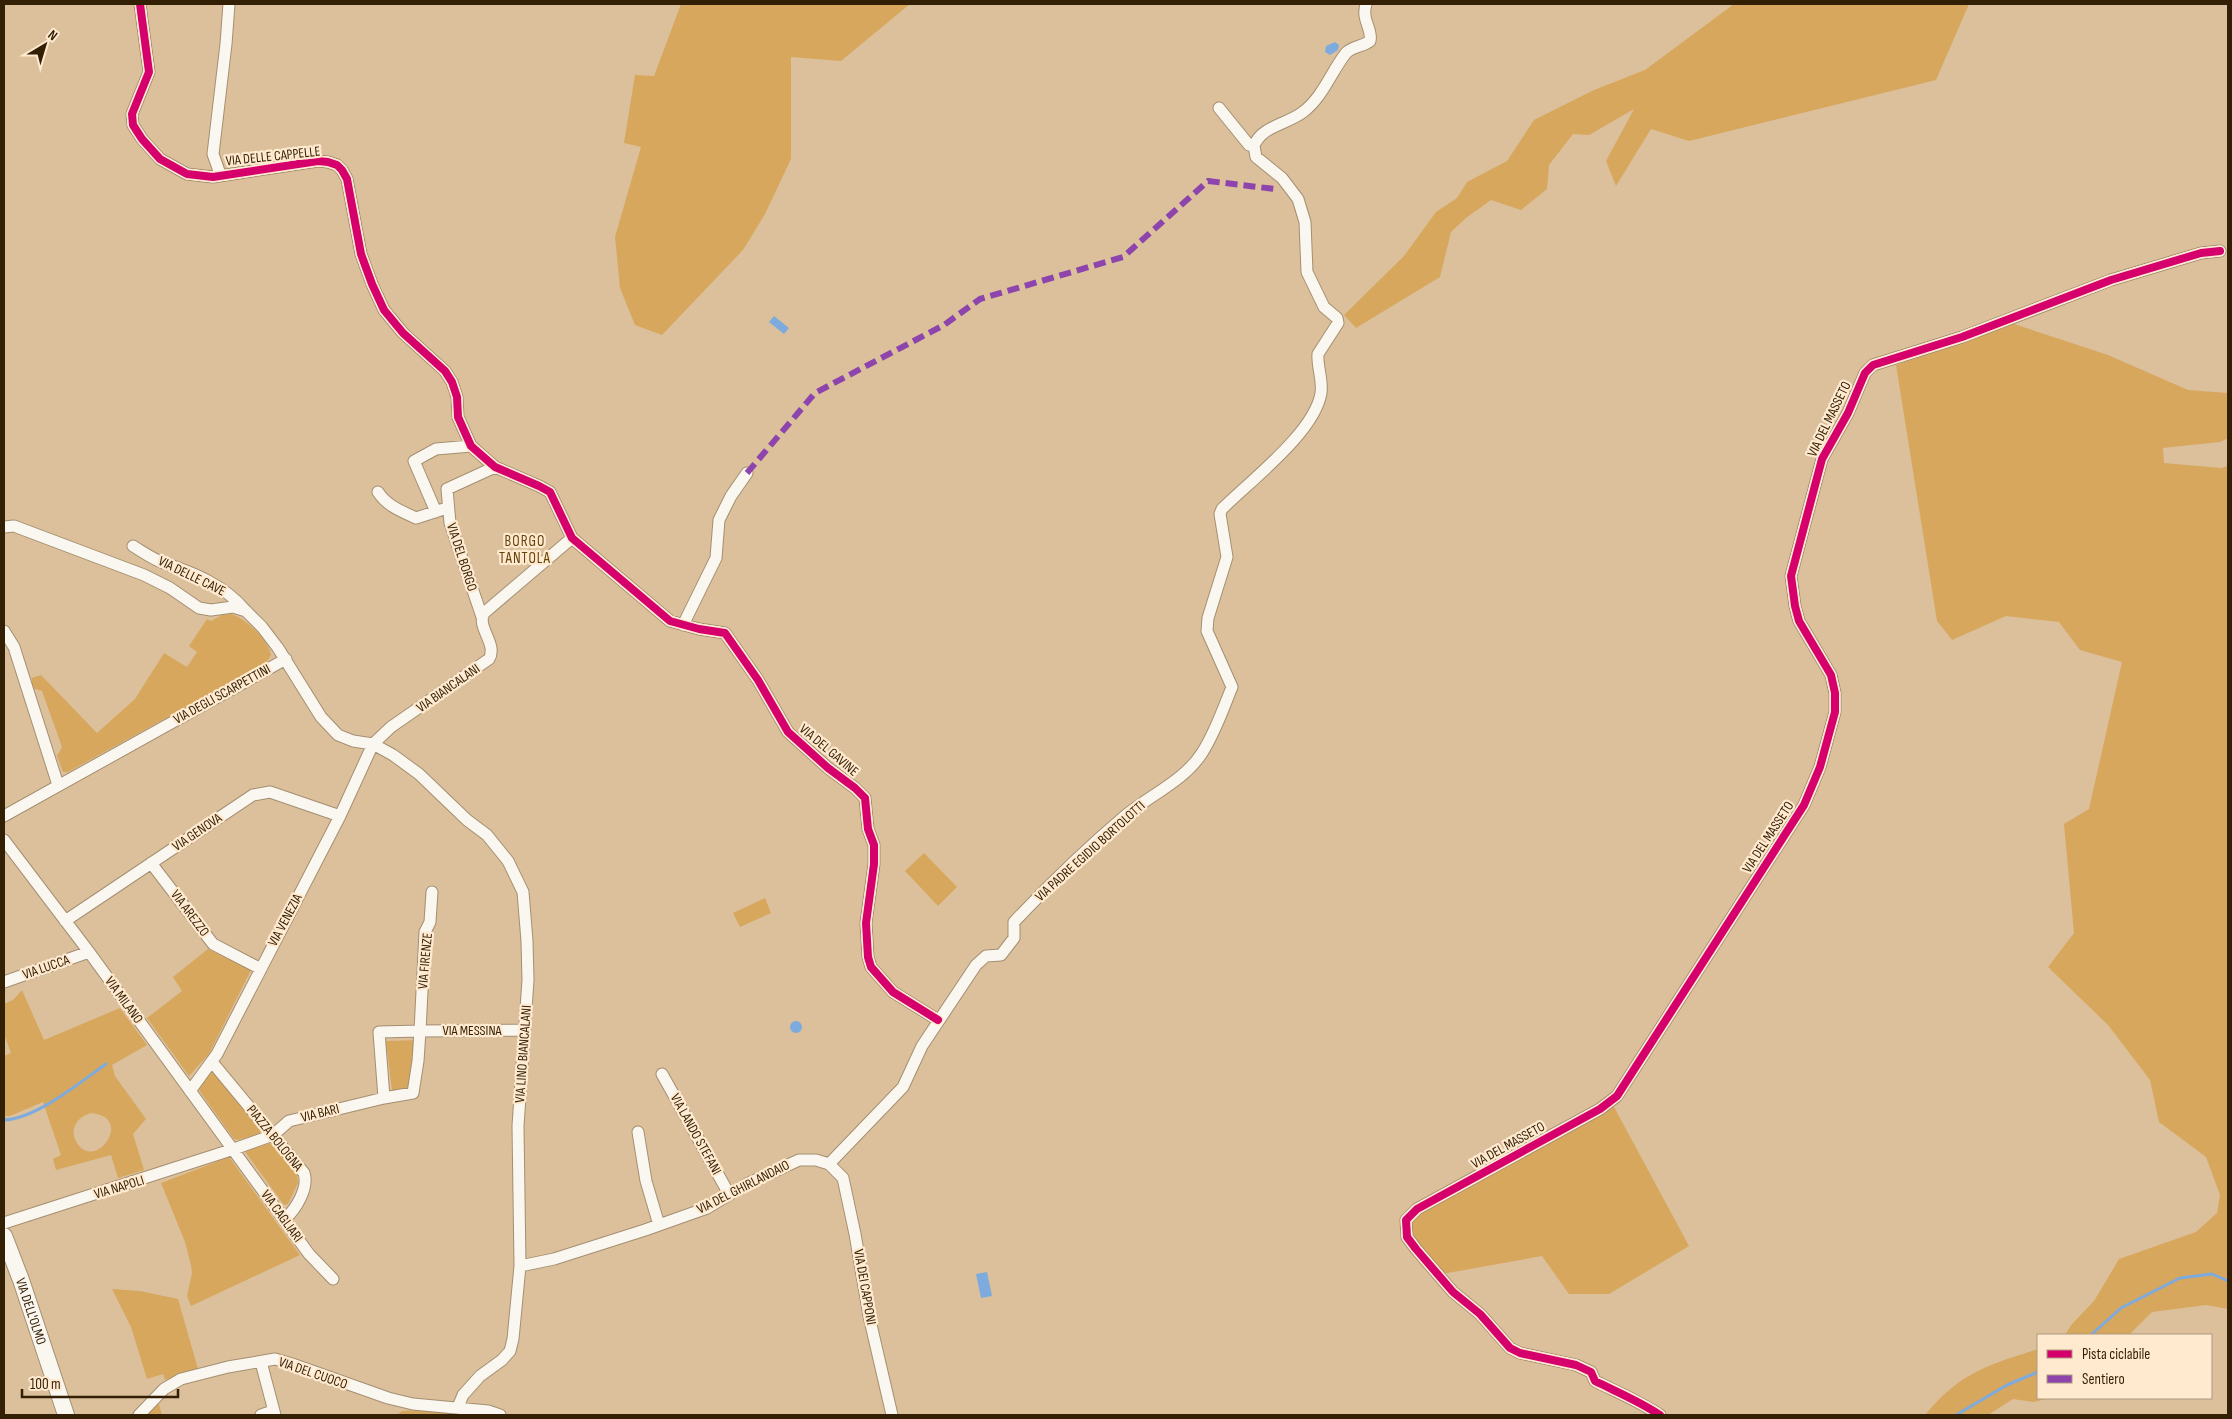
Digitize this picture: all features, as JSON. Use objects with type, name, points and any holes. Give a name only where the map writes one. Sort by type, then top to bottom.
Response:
[{"type":"main road","name":"VIA DELL'OLMO","points":[[4,1236],[21,1280],[66,1415]]},
{"type":"street","name":"VIA DELLE CAPPELLE","points":[[140,4],[149,72],[132,114],[133,125],[142,139],[160,159],[175,169],[187,174],[200,176],[213,177],[220,174],[318,161],[337,165],[347,179],[361,254],[384,310],[403,333],[445,371],[452,382],[457,397],[458,417],[471,446],[495,467],[550,492],[572,538]]},
{"type":"street","name":"VIA DELLE CAPPELLE","points":[[220,174],[213,154],[229,4]]},
{"type":"street","points":[[1219,108],[1249,145],[1254,146],[1258,137],[1265,132],[1305,111],[1320,94],[1347,52],[1370,41],[1371,36],[1364,14],[1366,4]]},
{"type":"street","name":"VIA PADRE EGIDIO BORTOLOTTI","points":[[829,1164],[903,1087],[922,1046],[976,964],[986,956],[1001,955],[1009,946],[1014,938],[1014,922],[1040,895],[1126,815],[1174,781],[1199,756],[1232,687],[1207,631],[1208,618],[1227,557],[1220,514],[1222,509],[1299,434],[1312,415],[1322,391],[1318,354],[1338,323],[1337,318],[1324,307],[1307,272],[1304,222],[1298,199],[1278,174],[1256,157],[1254,146]]},
{"type":"street","name":"VIA DEL MASSETO","points":[[1660,1415],[1620,1391],[1609,1389],[1595,1381],[1591,1372],[1587,1369],[1568,1362],[1520,1353],[1510,1348],[1480,1314],[1453,1292],[1419,1254],[1407,1237],[1406,1220],[1417,1209],[1600,1109],[1617,1096],[1804,805],[1820,767],[1835,712],[1835,693],[1831,675],[1799,621],[1795,606],[1792,576],[1822,459],[1848,413],[1865,373],[1873,365],[1962,337],[2112,280],[2201,253],[2220,251]]},
{"type":"street","points":[[436,512],[414,461],[436,449],[471,446]]},
{"type":"street","name":"VIA DEL BORGO","points":[[482,617],[450,523],[447,489],[495,467]]},
{"type":"street","points":[[683,625],[716,558],[720,520],[731,496],[747,473]]},
{"type":"street","points":[[378,492],[383,500],[395,509],[416,518],[448,508]]},
{"type":"street","points":[[4,527],[14,526],[144,575],[170,588],[199,608],[211,610],[233,606],[246,611]]},
{"type":"street","points":[[482,617],[572,538]]},
{"type":"street","name":"VIA DEL GAVINE","points":[[572,538],[614,572],[646,603],[670,621],[725,633],[758,680],[788,732],[865,798],[868,829],[874,845],[874,864],[866,923],[870,962],[893,992],[938,1020]]},
{"type":"street","name":"VIA DELLE CAVE","points":[[133,546],[164,563],[175,565],[219,586],[234,597],[246,611]]},
{"type":"street","name":"VIA DEGLI SCARPETTINI","points":[[4,816],[286,659],[262,627],[246,611]]},
{"type":"street","name":"VIA BIANCALANI","points":[[373,744],[391,727],[489,659],[492,654],[492,647],[482,617]]},
{"type":"street","points":[[4,631],[14,647],[58,785]]},
{"type":"street","points":[[286,659],[321,717],[338,736],[353,742],[373,744]]},
{"type":"street","name":"VIA VENEZIA","points":[[190,1091],[212,1062],[262,968],[340,816],[373,744]]},
{"type":"street","name":"VIA LINO BIANCALANI","points":[[373,744],[393,755],[419,774],[467,820],[488,835],[508,861],[522,892],[528,941],[528,980],[523,1030],[518,1126],[520,1266],[513,1339],[510,1352],[480,1376],[463,1395],[458,1407]]},
{"type":"street","name":"VIA GENOVA","points":[[65,921],[253,795],[270,792],[340,816]]},
{"type":"street","points":[[4,840],[9,854]]},
{"type":"street","name":"VIA MILANO","points":[[9,854],[89,952],[234,1149]]},
{"type":"street","name":"VIA AREZZO","points":[[151,863],[213,944],[262,968]]},
{"type":"street","name":"VIA FIRENZE","points":[[384,1098],[413,1093],[418,1062],[425,932],[430,922],[432,892]]},
{"type":"street","name":"VIA LUCCA","points":[[4,982],[89,952]]},
{"type":"street","name":"VIA MESSINA","points":[[384,1098],[379,1032],[523,1030]]},
{"type":"street","name":"PIAZZA BOLOGNA","points":[[212,1062],[274,1135],[306,1177],[305,1188],[293,1210],[285,1219]]},
{"type":"street","name":"VIA LANDO STEFANI","points":[[662,1074],[729,1194]]},
{"type":"street","name":"VIA BARI","points":[[234,1149],[274,1135],[289,1121],[384,1098]]},
{"type":"street","points":[[638,1132],[646,1181],[659,1225]]},
{"type":"street","name":"VIA NAPOLI","points":[[4,1223],[152,1177],[234,1149]]},
{"type":"street","name":"VIA CAGLIARI","points":[[234,1149],[309,1254],[333,1279]]},
{"type":"street","name":"VIA DEL GHIRLANDAIO","points":[[520,1266],[554,1259],[707,1208],[780,1167],[799,1160],[816,1160],[829,1164]]},
{"type":"street","name":"VIA DEI CAPPONI","points":[[829,1164],[843,1178],[869,1316],[892,1415]]},
{"type":"street","name":"VIA DEL CUOCO","points":[[139,1415],[164,1390],[181,1379],[203,1372],[275,1359],[388,1398],[413,1404],[458,1407],[500,1415]]},
{"type":"street","points":[[261,1362],[274,1413],[261,1415]]},
{"type":"shaded area","points":[[681,4],[910,4],[841,61],[791,57],[791,159],[765,214],[743,250],[662,335],[635,325],[620,288],[615,237],[641,147],[624,143],[635,75],[654,76]]},
{"type":"shaded area","points":[[1734,4],[1969,4],[1936,80],[1689,141],[1651,129],[1616,186],[1606,161],[1634,109],[1589,135],[1573,134],[1549,165],[1547,189],[1521,210],[1491,200],[1466,218],[1451,232],[1440,277],[1356,328],[1344,315],[1404,256],[1436,212],[1457,198],[1467,182],[1507,161],[1534,120],[1594,90],[1645,70]]},
{"type":"shaded area","points":[[2014,324],[2108,355],[2188,390],[2228,393],[2228,438],[2220,442],[2163,448],[2164,463],[2221,468],[2228,466],[2228,1309],[2206,1305],[2152,1312],[2130,1334],[2066,1334],[2072,1324],[2094,1301],[2119,1259],[2196,1232],[2217,1213],[2220,1195],[2206,1157],[2159,1122],[2150,1080],[2108,1025],[2048,967],[2074,933],[2064,824],[2089,809],[2122,662],[2080,650],[2059,622],[2006,616],[1952,640],[1937,621],[1896,365]]},
{"type":"shaded area","points":[[231,614],[243,620],[261,636],[271,655],[266,663],[68,772],[63,772],[57,756],[62,747],[42,691],[32,688],[32,678],[41,675],[97,733],[135,699],[164,653],[187,667],[197,652],[189,646],[207,619],[211,621],[222,615]]},
{"type":"shaded area","points":[[924,853],[957,887],[938,906],[905,871]]},
{"type":"shaded area","points":[[765,898],[771,913],[740,927],[733,913]]},
{"type":"shaded area","points":[[208,949],[251,970],[209,1054],[189,1076],[147,1018],[182,991],[173,977]]},
{"type":"shaded area","points":[[22,990],[44,1040],[120,1008],[147,1045],[112,1065],[115,1076],[146,1119],[133,1134],[144,1170],[118,1178],[111,1155],[56,1170],[53,1159],[61,1155],[43,1102],[10,1116],[4,1116],[4,1056],[11,1053],[4,1034],[4,1004],[13,1000]],"holes":[[[91,1113],[104,1117],[110,1124],[111,1133],[107,1142],[100,1149],[91,1152],[82,1149],[74,1135],[75,1126],[79,1119]]]},
{"type":"shaded area","points":[[418,1040],[411,1090],[396,1092],[392,1090],[386,1041]]},
{"type":"shaded area","points":[[211,1073],[215,1074],[261,1130],[260,1134],[238,1140],[234,1139],[198,1088]]},
{"type":"shaded area","points":[[1613,1105],[1689,1246],[1609,1294],[1569,1294],[1542,1256],[1442,1274],[1413,1238],[1410,1224],[1420,1212]]},
{"type":"shaded area","points":[[272,1143],[297,1175],[298,1183],[288,1204],[284,1205],[246,1153],[246,1150]]},
{"type":"shaded area","points":[[229,1157],[300,1255],[191,1306],[187,1296],[192,1273],[191,1265],[185,1242],[161,1183]]},
{"type":"shaded area","points":[[112,1289],[140,1291],[178,1299],[198,1369],[165,1380],[163,1374],[147,1379],[131,1327]]},
{"type":"shaded area","points":[[2037,1349],[2037,1399],[2046,1399],[2033,1402],[2013,1399],[1988,1415],[1925,1415],[1951,1389],[1963,1380],[1975,1372],[2003,1360]]},
{"type":"shaded area","points":[[158,1401],[162,1415],[144,1415]]},
{"type":"shaded area","points":[[417,1410],[457,1415],[397,1415],[402,1411]]},
{"type":"water","points":[[1335,42],[1339,45],[1338,50],[1330,55],[1325,52],[1326,46]]},
{"type":"water","points":[[774,316],[789,328],[784,334],[769,322]]},
{"type":"water","points":[[794,1021],[798,1021],[802,1027],[798,1033],[794,1033],[790,1029],[790,1025]]},
{"type":"water","points":[[987,1272],[992,1296],[981,1298],[976,1274]]},
{"type":"waterway","points":[[4,1120],[30,1114],[43,1107],[106,1064]]},
{"type":"waterway","points":[[2092,1334],[2121,1308],[2180,1278],[2212,1274],[2228,1281]]},
{"type":"waterway","points":[[1956,1415],[2007,1385],[2037,1372]]},
{"type":"marked path","points":[[747,473],[815,393],[944,325],[980,299],[1123,257],[1208,181],[1275,189]]},
{"type":"cycle path","points":[[140,4],[149,72],[132,114],[133,125],[142,139],[160,159],[187,174],[213,177],[318,161],[337,165],[342,170],[347,179],[361,254],[384,310],[403,333],[445,371],[452,382],[457,397],[458,417],[471,446],[495,467],[550,492],[572,538],[670,621],[699,629],[725,633],[758,680],[788,732],[865,798],[868,829],[874,845],[874,864],[866,923],[868,957],[871,967],[893,992],[938,1020]]},
{"type":"cycle path","points":[[1660,1415],[1595,1381],[1591,1372],[1576,1365],[1520,1353],[1510,1348],[1480,1314],[1453,1292],[1416,1249],[1407,1237],[1406,1220],[1417,1209],[1600,1109],[1617,1096],[1804,805],[1820,767],[1835,712],[1835,693],[1831,675],[1799,621],[1791,576],[1822,459],[1848,413],[1865,373],[1873,365],[1962,337],[2111,280],[2201,253],[2220,251]]},
{"type":"district","name":"BORGO TANTOLA","points":[[525,550]]}]
